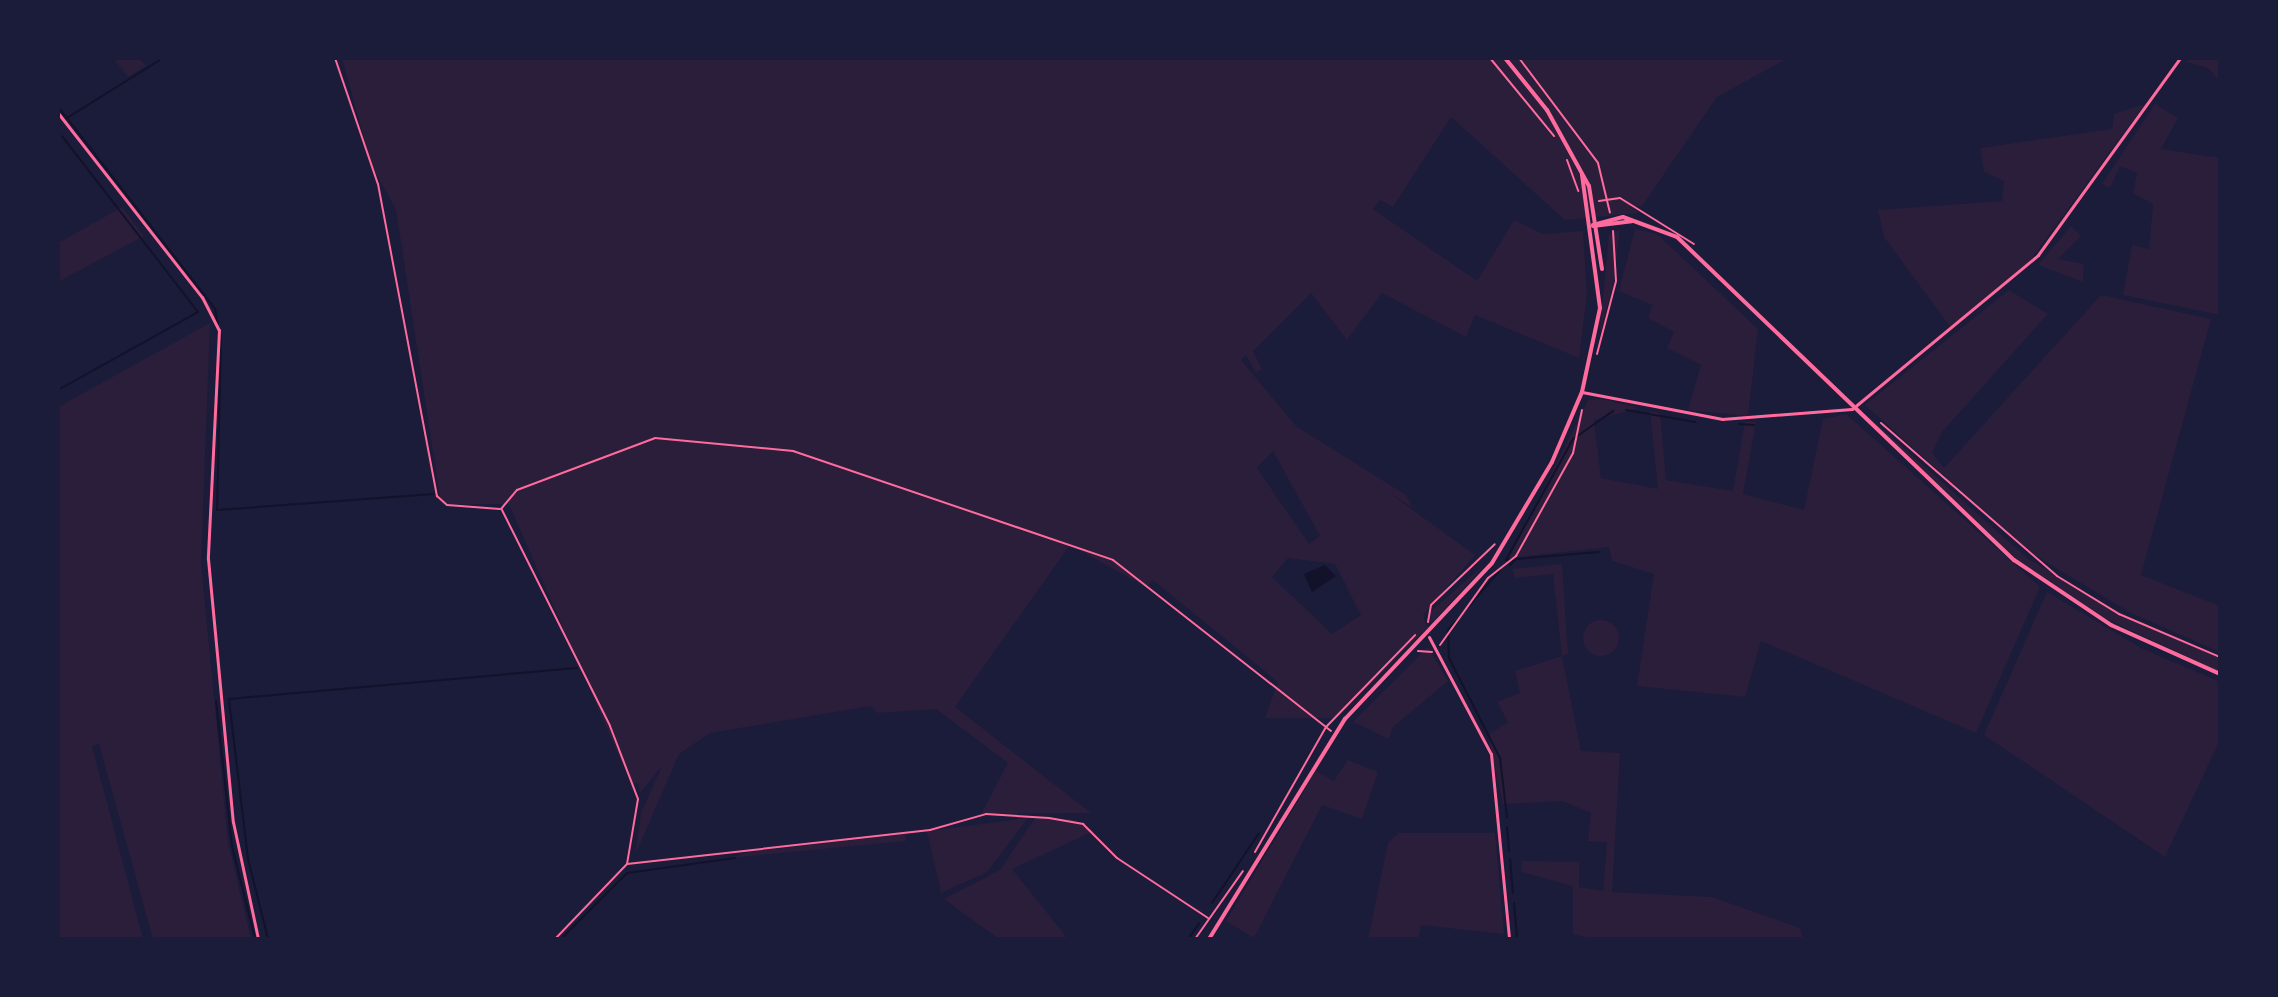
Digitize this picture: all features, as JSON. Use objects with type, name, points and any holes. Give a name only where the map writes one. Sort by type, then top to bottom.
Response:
[{"type":"street","points":[[1209,939],[1335,734],[1429,637],[1524,514],[1584,393],[1601,276],[1599,220],[1582,174],[1547,110],[1505,58]]},
{"type":"street","points":[[1584,393],[1722,419],[1852,409],[2038,255],[2180,58]]},
{"type":"street","points":[[58,113],[202,297],[219,330],[208,559],[233,822],[258,939]]},
{"type":"street","points":[[1582,174],[1601,276]]},
{"type":"street","points":[[1593,226],[1599,220],[1611,218],[1635,220],[1677,237],[1966,519],[2051,587],[2111,625],[2220,674]]},
{"type":"street","points":[[1593,226],[1600,229],[1635,220]]},
{"type":"street","points":[[1429,637],[1491,754],[1509,939]]},
{"type":"path","points":[[335,58],[378,184],[437,496],[447,505],[501,509]]},
{"type":"path","points":[[1490,58],[1555,137],[1582,204]]},
{"type":"path","points":[[1519,58],[1598,163],[1611,218],[1616,281],[1594,366]]},
{"type":"path","points":[[1607,200],[1648,214]]},
{"type":"path","points":[[1436,649],[1488,578],[1516,556],[1573,453],[1584,393]]},
{"type":"path","points":[[1873,415],[2057,576],[2119,614],[2220,657]]},
{"type":"path","points":[[501,509],[517,490],[655,438],[793,451],[1113,560],[1335,734]]},
{"type":"path","points":[[501,509],[638,799],[627,864],[555,939]]},
{"type":"path","points":[[1195,939],[1326,727],[1500,537]]},
{"type":"path","points":[[627,864],[930,830],[986,814],[1049,818],[1083,824],[1117,858],[1209,918]]},
{"type":"shaded area","points":[[113,58],[139,58],[146,66],[128,77]]},
{"type":"shaded area","points":[[342,58],[1788,58],[1717,97],[1642,206],[1630,207],[1639,213],[1565,220],[1451,117],[1393,207],[1380,200],[1373,209],[1477,281],[1514,220],[1543,234],[1583,231],[1587,293],[1579,358],[1475,315],[1466,337],[1382,293],[1347,340],[1311,293],[1253,351],[1262,369],[1256,373],[1246,355],[1241,360],[1296,426],[1406,495],[1413,508],[1388,492],[1475,555],[1423,615],[1427,628],[1346,709],[1333,718],[1265,718],[1278,682],[1153,580],[1146,587],[1070,545],[955,707],[1091,813],[981,814],[1008,763],[936,709],[877,713],[871,706],[710,733],[679,754],[635,855],[641,813],[662,766],[640,793],[638,782],[632,786],[509,504],[441,504],[396,210],[371,164]],"holes":[[[1273,451],[1320,536],[1309,544],[1257,468]],[[1288,558],[1335,564],[1361,615],[1332,634],[1272,577]]]},
{"type":"shaded area","points":[[2189,58],[2220,58],[2220,82],[2208,68],[2186,62]]},
{"type":"shaded area","points":[[2145,104],[2029,262],[1951,328],[1884,237],[1878,210],[2002,201],[2004,181],[1984,172],[1980,148],[2112,129],[2114,114]]},
{"type":"shaded area","points":[[2155,104],[2178,118],[2161,149],[2220,158],[2220,315],[2123,295],[2132,245],[2149,249],[2153,204],[2133,193],[2137,173],[2120,166],[2110,188],[2102,184]]},
{"type":"shaded area","points":[[122,207],[144,236],[58,282],[58,243]]},
{"type":"shaded area","points":[[2071,226],[2081,236],[2058,259],[2084,264],[2083,282],[2038,265]]},
{"type":"shaded area","points":[[1635,229],[1657,234],[1758,329],[1748,416],[1688,410],[1701,365],[1667,348],[1674,332],[1648,318],[1652,305],[1619,291]]},
{"type":"shaded area","points":[[1620,230],[1614,280],[1599,338],[1609,234]]},
{"type":"shaded area","points":[[2009,290],[2048,314],[1942,432],[1932,453],[1944,468],[2101,295],[2211,319],[2141,575],[2220,606],[2220,652],[2131,613],[2031,553],[1865,405]]},
{"type":"shaded area","points":[[210,323],[201,563],[228,842],[251,939],[153,939],[99,744],[92,746],[143,939],[58,939],[58,407]]},
{"type":"shaded area","points":[[1602,399],[1639,408],[1594,420],[1601,478],[1658,489],[1650,411],[1660,413],[1666,480],[1733,491],[1745,422],[1756,422],[1743,494],[1804,510],[1823,419],[1846,414],[2040,587],[1976,733],[1761,641],[1745,697],[1637,686],[1654,574],[1612,561],[1609,547],[1509,558],[1588,400]]},
{"type":"shaded area","points":[[1861,410],[2027,558],[2128,618],[2220,658],[2220,672],[2092,612],[2042,578],[1990,538]]},
{"type":"shaded area","points":[[1562,564],[1568,654],[1562,656],[1553,574],[1515,578],[1512,569]]},
{"type":"shaded area","points":[[1325,565],[1336,576],[1312,592],[1304,574]]},
{"type":"shaded area","points":[[1484,565],[1476,575],[1431,624],[1430,612]]},
{"type":"shaded area","points":[[2047,592],[2141,648],[2220,682],[2220,740],[2165,857],[1984,735]]},
{"type":"shaded area","points":[[1601,620],[1614,625],[1619,638],[1614,651],[1601,656],[1588,651],[1583,638],[1588,625]]},
{"type":"shaded area","points":[[1428,647],[1448,681],[1393,727],[1389,739],[1353,722]]},
{"type":"shaded area","points":[[1562,656],[1581,751],[1620,753],[1612,892],[1712,897],[1800,928],[1803,939],[1594,939],[1573,934],[1573,886],[1521,872],[1522,861],[1579,862],[1579,887],[1603,891],[1607,842],[1588,841],[1591,813],[1563,801],[1503,804],[1488,735],[1508,722],[1497,702],[1520,693],[1515,671]]},
{"type":"shaded area","points":[[1348,760],[1378,772],[1362,819],[1322,805],[1254,938],[1226,921],[1316,771],[1334,781]]},
{"type":"shaded area","points":[[1028,818],[987,872],[941,893],[927,831]]},
{"type":"shaded area","points":[[1035,818],[1071,819],[1094,831],[1012,869],[1068,939],[999,939],[944,899],[1000,870]]},
{"type":"shaded area","points":[[1398,833],[1495,833],[1504,934],[1421,925],[1418,939],[1368,939],[1388,843]]},
{"type":"shaded area","points":[[905,834],[906,841],[729,858],[750,852]]},
{"type":"waterway","points":[[163,58],[67,118],[215,309],[218,325]]},
{"type":"waterway","points":[[58,107],[67,118]]},
{"type":"waterway","points":[[58,390],[198,312],[62,136]]},
{"type":"waterway","points":[[221,335],[217,510],[433,494]]},
{"type":"waterway","points":[[1626,410],[1695,422]]},
{"type":"waterway","points":[[1510,565],[1516,559],[1506,560],[1573,439],[1613,411]]},
{"type":"waterway","points":[[1739,424],[1754,425]]},
{"type":"waterway","points":[[1516,559],[1599,552]]},
{"type":"waterway","points":[[1468,607],[1501,569]]},
{"type":"waterway","points":[[1456,621],[1448,630],[1449,658],[1500,758],[1507,818]]},
{"type":"waterway","points":[[268,939],[248,859],[229,699],[577,668]]},
{"type":"waterway","points":[[216,701],[232,846],[255,939]]},
{"type":"waterway","points":[[58,720],[58,757]]},
{"type":"waterway","points":[[1507,827],[1509,851]]},
{"type":"waterway","points":[[1212,903],[1259,833]]},
{"type":"waterway","points":[[561,939],[627,873],[735,858]]},
{"type":"waterway","points":[[1510,859],[1513,893]]},
{"type":"waterway","points":[[1514,903],[1517,937]]},
{"type":"waterway","points":[[1188,939],[1199,924]]}]
